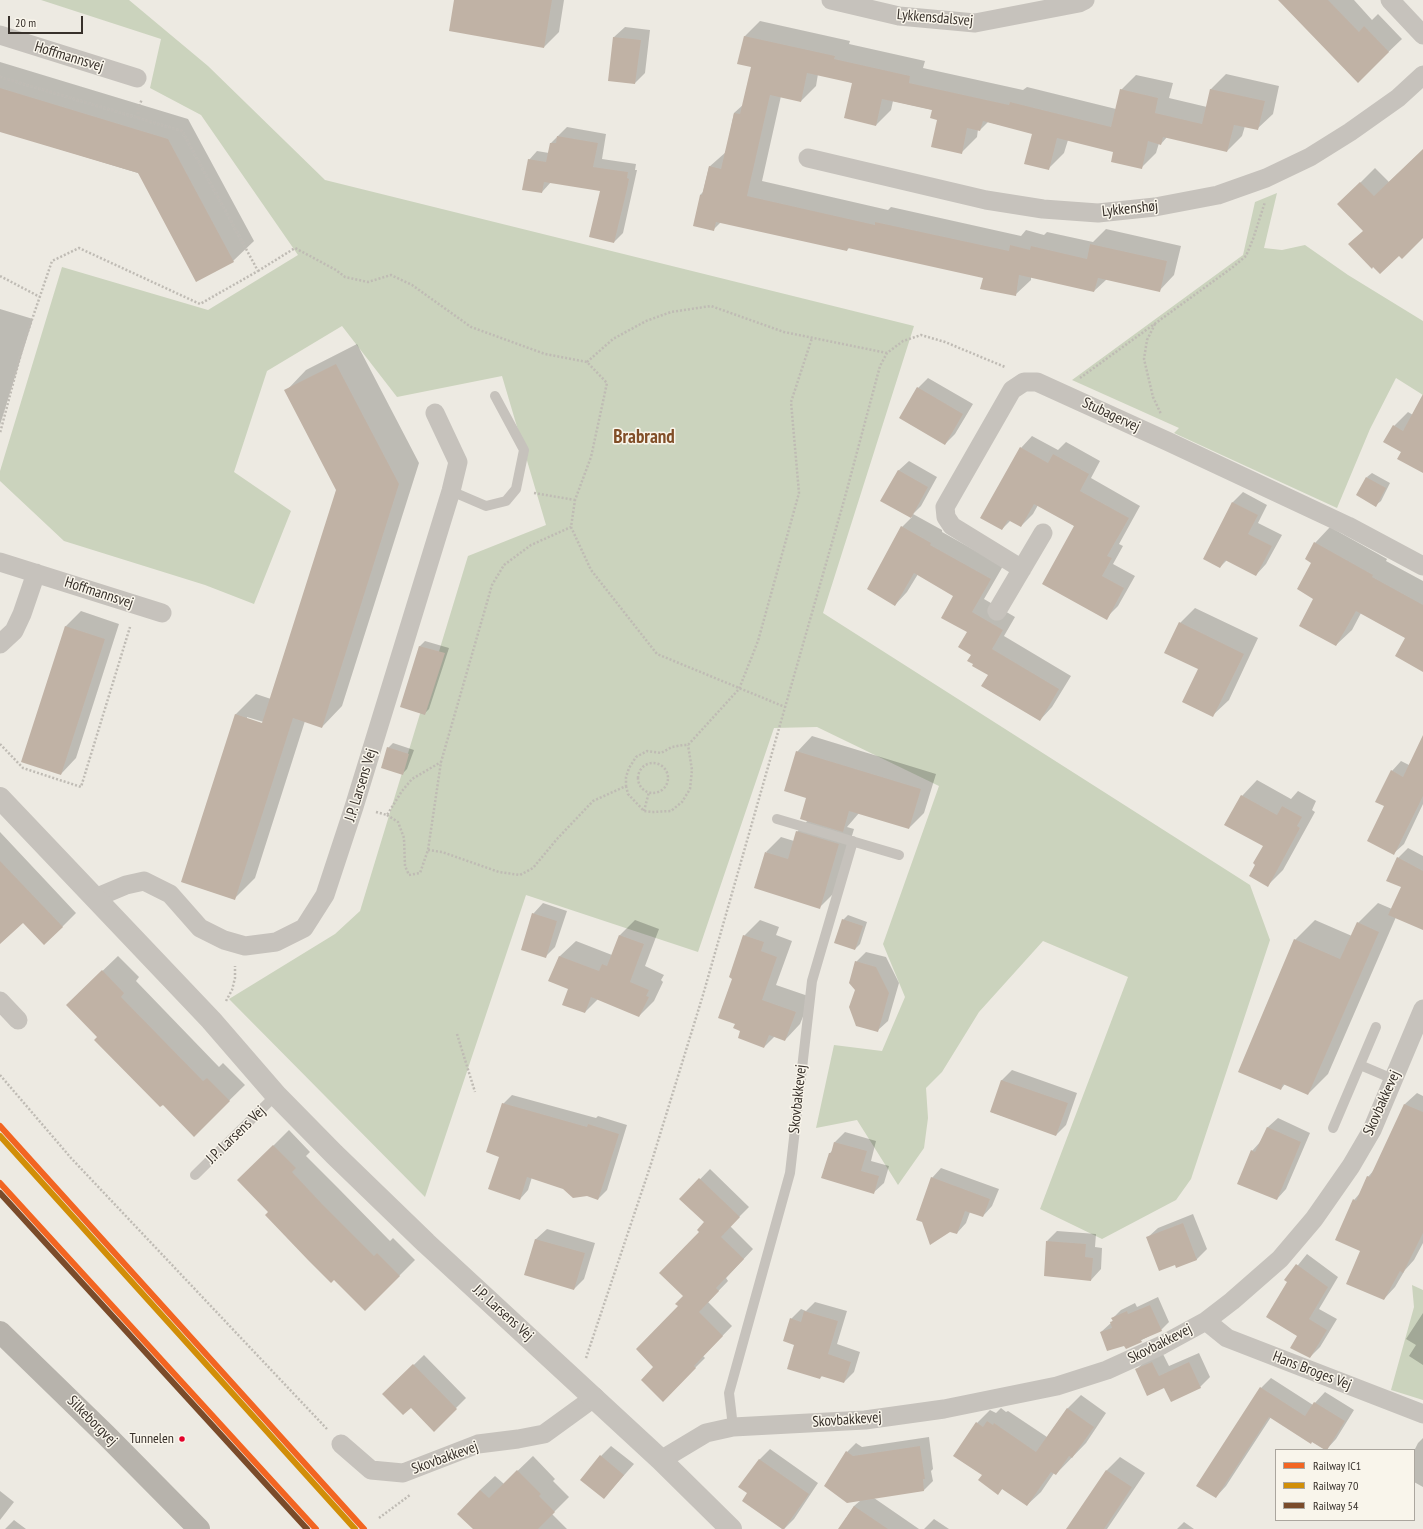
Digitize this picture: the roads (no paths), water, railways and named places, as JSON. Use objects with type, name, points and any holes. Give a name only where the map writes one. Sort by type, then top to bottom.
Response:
[{"type":"main road","name":"Silkeborgvej","points":[[0,1332],[106,1435],[199,1529]]},
{"type":"street","name":"Lykkensdalsvej","points":[[832,0],[899,16],[975,23],[1079,3],[1085,0]]},
{"type":"street","points":[[1390,0],[1423,35]]},
{"type":"street","name":"Hoffmannsvej","points":[[0,35],[137,78]]},
{"type":"street","name":"Lykkenshøj","points":[[808,158],[986,200],[1043,210],[1098,213],[1155,207],[1218,195],[1266,178],[1310,157],[1350,132],[1398,98],[1423,75]]},
{"type":"street","name":"Stubagervej","points":[[1022,569],[952,526],[946,517],[945,507],[1012,390],[1024,382],[1037,382],[1066,394],[1348,526],[1423,566]]},
{"type":"street","name":"J.P. Larsens Vej","points":[[95,898],[126,885],[144,881],[170,894],[200,928],[224,940],[245,946],[276,942],[304,928],[325,895],[354,807],[451,491],[458,462],[435,413]]},
{"type":"street","points":[[997,611],[1043,533]]},
{"type":"street","name":"Hoffmannsvej","points":[[0,562],[162,613]]},
{"type":"street","points":[[0,644],[14,631],[22,614],[36,573]]},
{"type":"street","name":"J.P. Larsens Vej","points":[[0,798],[211,1020],[276,1095],[426,1243],[595,1397],[662,1460],[731,1529]]},
{"type":"street","points":[[0,1002],[18,1020]]},
{"type":"street","name":"Skovbakkevej","points":[[662,1460],[706,1433],[733,1427],[865,1420],[944,1410],[1057,1386],[1108,1370],[1162,1346],[1206,1320],[1232,1301],[1280,1260],[1314,1219],[1351,1166],[1372,1130],[1423,1009]]},
{"type":"street","name":"Hans Broges Vej","points":[[1206,1320],[1227,1338],[1423,1414]]},
{"type":"street","name":"Skovbakkevej","points":[[341,1444],[371,1470],[403,1474],[478,1444],[544,1434],[595,1397]]},
{"type":"lane","points":[[451,491],[486,506],[506,501],[516,489],[524,450],[495,396]]},
{"type":"lane","points":[[777,819],[899,855]]},
{"type":"lane","name":"Skovbakkevej","points":[[733,1427],[729,1393],[790,1173],[812,981],[853,841]]},
{"type":"lane","points":[[1333,1128],[1376,1027]]},
{"type":"lane","points":[[1360,1065],[1393,1080]]},
{"type":"lane","name":"J.P. Larsens Vej","points":[[195,1175],[276,1095]]},
{"type":"rail line","name":"IC1","points":[[0,1126],[364,1529]]},
{"type":"rail line","name":"70","points":[[0,1136],[355,1529]]},
{"type":"rail line","name":"IC1","points":[[0,1183],[316,1529]]},
{"type":"rail line","name":"54","points":[[0,1193],[307,1529]]},
{"type":"place","name":"Tunnelen","points":[[182,1439]]},
{"type":"district","name":"Brabrand","points":[[644,438]]}]
